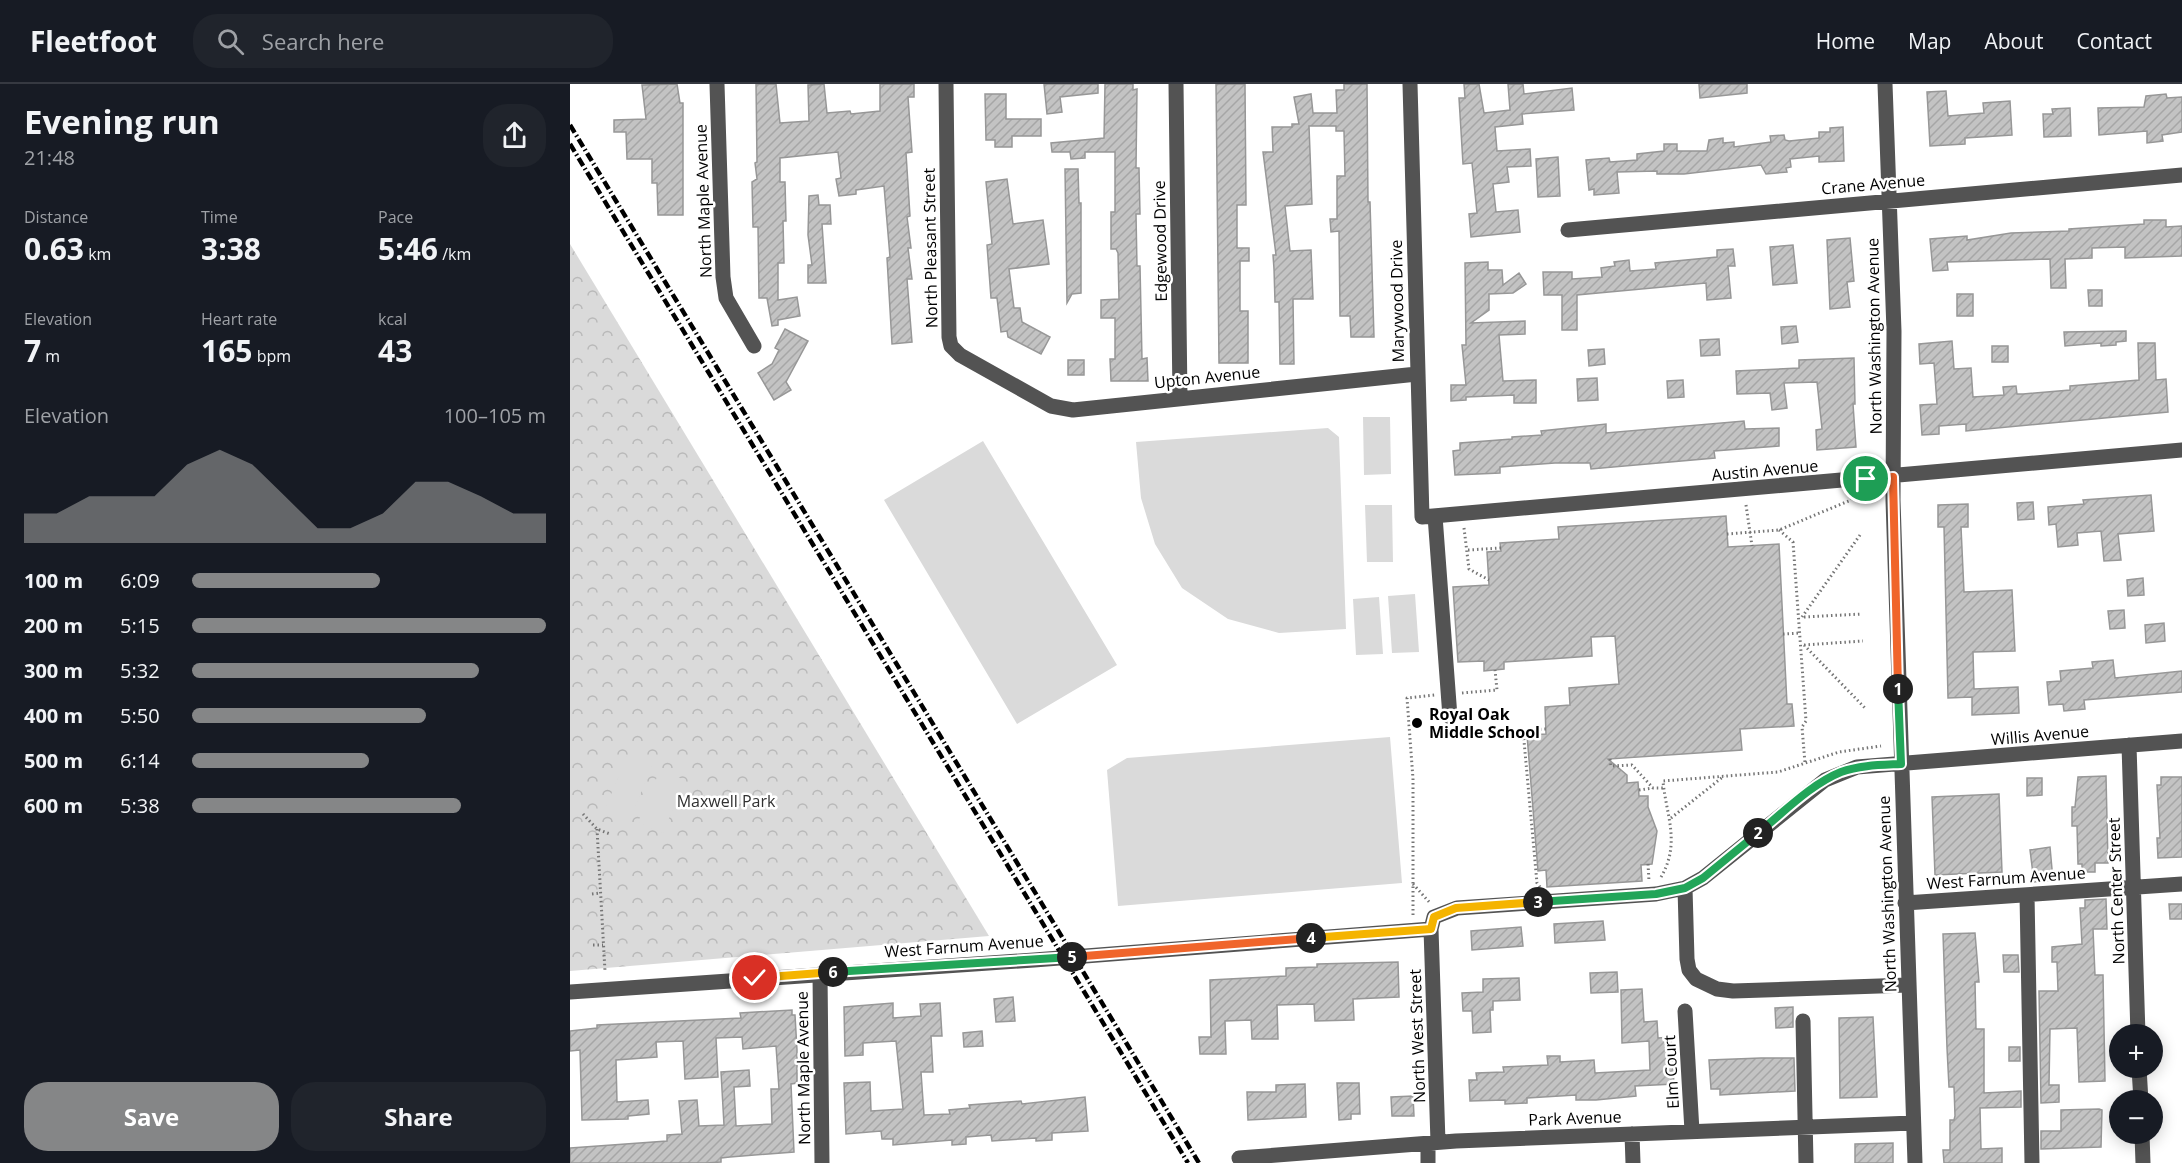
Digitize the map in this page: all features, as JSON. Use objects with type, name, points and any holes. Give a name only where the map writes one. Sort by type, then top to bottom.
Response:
[{"type":"street","name":"North Maple Avenue","points":[[717,84],[723,277],[726,298],[754,346]]},
{"type":"street","name":"North Pleasant Street","points":[[946,84],[949,337],[951,346],[960,355],[1007,381]]},
{"type":"street","name":"Edgewood Drive","points":[[1176,84],[1180,398]]},
{"type":"street","name":"Marywood Drive","points":[[1410,84],[1417,374],[1450,717]]},
{"type":"street","name":"North Washington Avenue","points":[[1885,84],[1894,331],[1893,477],[1915,1163]]},
{"type":"street","name":"Crane Avenue","points":[[1568,230],[2182,175]]},
{"type":"street","name":"Upton Avenue","points":[[1007,381],[1061,409],[1417,374]]},
{"type":"street","name":"Austin Avenue","points":[[1429,516],[2182,450]]},
{"type":"street","name":"Willis Avenue","points":[[1685,888],[1703,878],[1825,780],[1857,767],[2182,741]]},
{"type":"street","name":"North Center Street","points":[[2129,745],[2138,1024]]},
{"type":"street","name":"West Farnum Avenue","points":[[1905,903],[2182,884]]},
{"type":"street","points":[[1431,929],[1434,917],[1456,908],[1656,894],[1685,888],[1689,970],[1704,985],[1733,991],[1908,986]]},
{"type":"street","points":[[2027,895],[2032,1163]]},
{"type":"street","name":"West Farnum Avenue","points":[[570,992],[1034,960],[1431,929]]},
{"type":"street","name":"North West Street","points":[[1428,1163],[1433,1143],[1431,929]]},
{"type":"street","name":"North Maple Avenue","points":[[820,974],[822,1163]]},
{"type":"street","name":"Elm Court","points":[[1685,1011],[1692,1131]]},
{"type":"street","points":[[1803,1021],[1806,1163]]},
{"type":"street","name":"Park Avenue","points":[[1239,1158],[1433,1143],[1914,1123]]},
{"type":"street","points":[[1632,1134],[1633,1163]]},
{"type":"street","points":[[2142,1144],[2143,1163]]},
{"type":"path","points":[[1727,534],[1779,530],[1851,500],[1853,497]]},
{"type":"path","points":[[1746,505],[1752,546]]},
{"type":"path","points":[[1464,528],[1469,568],[1489,580]]},
{"type":"path","points":[[1779,530],[1793,542],[1802,645],[1806,721],[1802,727],[1805,763]]},
{"type":"path","points":[[1800,617],[1860,535]]},
{"type":"path","points":[[1468,550],[1501,548]]},
{"type":"path","points":[[1800,617],[1862,614]]},
{"type":"path","points":[[1783,634],[1800,633]]},
{"type":"path","points":[[1802,645],[1863,641]]},
{"type":"path","points":[[1802,645],[1865,708]]},
{"type":"path","points":[[1413,917],[1413,779],[1407,698],[1497,690],[1495,670]]},
{"type":"path","points":[[1546,729],[1523,730],[1537,883],[1541,889],[1548,890]]},
{"type":"path","points":[[1638,884],[1659,880],[1663,873],[1672,837],[1671,818],[1666,806],[1663,781],[1778,772],[1839,752],[1881,746]]},
{"type":"path","points":[[1610,759],[1611,766],[1632,765],[1653,788]]},
{"type":"path","points":[[1671,818],[1724,776]]},
{"type":"path","points":[[1639,790],[1664,788]]},
{"type":"path","points":[[583,814],[597,829],[610,834]]},
{"type":"path","points":[[597,829],[605,971]]},
{"type":"path","points":[[1648,864],[1650,883]]},
{"type":"path","points":[[1412,883],[1432,905]]},
{"type":"path","points":[[592,894],[600,894]]},
{"type":"path","points":[[593,945],[603,945]]},
{"type":"green space","name":"Maxwell Park","points":[[570,244],[989,936],[570,971]]},
{"type":"green space","points":[[1363,417],[1390,417],[1391,474],[1364,475]]},
{"type":"green space","points":[[1328,428],[1339,437],[1346,629],[1279,633],[1228,619],[1182,588],[1155,544],[1141,498],[1136,442]]},
{"type":"green space","points":[[983,441],[1117,665],[1017,724],[884,500]]},
{"type":"green space","points":[[1365,505],[1392,505],[1393,562],[1367,562]]},
{"type":"green space","points":[[1415,594],[1419,652],[1392,653],[1388,596]]},
{"type":"green space","points":[[1379,597],[1383,654],[1356,655],[1353,599]]},
{"type":"green space","points":[[1390,737],[1402,883],[1118,906],[1107,770],[1127,758]]},
{"type":"green space","points":[[627,756],[652,766],[630,819],[605,809]]},
{"type":"green space","points":[[660,770],[685,780],[663,833],[638,822]]},
{"type":"building","points":[[677,84],[680,103],[683,103],[683,215],[658,215],[657,183],[652,183],[652,159],[627,159],[626,132],[614,132],[614,120],[646,119],[642,85]]},
{"type":"building","points":[[756,84],[776,84],[780,123],[809,121],[808,85],[824,84],[827,113],[850,111],[851,114],[880,111],[880,84],[914,84],[914,97],[908,97],[912,152],[906,153],[910,216],[907,217],[911,248],[908,248],[912,279],[907,279],[912,342],[892,344],[887,258],[890,257],[884,186],[856,190],[856,194],[839,196],[836,179],[841,178],[838,152],[780,158],[780,182],[785,182],[786,221],[783,221],[784,263],[778,263],[778,300],[797,297],[800,316],[778,320],[778,325],[772,326],[767,298],[759,298],[758,227],[753,227],[752,182],[757,179],[755,163],[757,162]]},
{"type":"building","points":[[1044,84],[1098,84],[1098,93],[1060,97],[1062,112],[1047,114]]},
{"type":"building","points":[[1105,84],[1133,84],[1133,90],[1137,89],[1136,168],[1139,168],[1140,214],[1136,214],[1137,266],[1140,266],[1142,359],[1147,358],[1148,381],[1111,381],[1110,359],[1115,359],[1115,318],[1101,318],[1101,300],[1119,299],[1118,253],[1116,249],[1111,249],[1111,212],[1115,212],[1115,152],[1085,152],[1085,158],[1071,159],[1070,152],[1052,152],[1051,143],[1104,138]]},
{"type":"building","points":[[1216,84],[1245,84],[1246,205],[1237,205],[1237,248],[1249,248],[1249,261],[1240,261],[1240,311],[1248,311],[1248,363],[1219,363]]},
{"type":"building","points":[[1344,84],[1367,84],[1368,202],[1370,202],[1374,337],[1351,337],[1350,316],[1340,316],[1339,231],[1331,232],[1330,219],[1337,219],[1337,176],[1345,176],[1344,131],[1336,131],[1336,126],[1309,126],[1312,204],[1285,206],[1290,251],[1311,250],[1313,299],[1293,299],[1294,364],[1280,364],[1279,302],[1275,302],[1273,255],[1276,255],[1263,152],[1273,152],[1272,127],[1292,127],[1292,124],[1299,124],[1294,97],[1311,94],[1313,113],[1337,113],[1336,90],[1344,90]]},
{"type":"building","points":[[1464,84],[1479,84],[1484,113],[1510,110],[1508,84],[1523,84],[1524,94],[1572,88],[1574,110],[1522,114],[1523,124],[1495,127],[1497,151],[1530,149],[1531,166],[1507,167],[1509,182],[1493,184],[1496,212],[1518,210],[1520,232],[1471,237],[1469,214],[1477,213],[1472,163],[1463,164],[1459,98],[1465,98]]},
{"type":"building","points":[[1699,84],[1747,84],[1747,93],[1700,98]]},
{"type":"building","points":[[1946,91],[1948,116],[1984,113],[1983,103],[2010,101],[2012,135],[1965,138],[1965,144],[1930,146],[1927,92]]},
{"type":"building","points":[[985,94],[1006,94],[1006,119],[1041,119],[1041,136],[1012,136],[1012,147],[995,147],[995,140],[986,140]]},
{"type":"building","points":[[2166,94],[2167,98],[2182,97],[2182,132],[2162,135],[2163,141],[2147,143],[2147,131],[2099,135],[2098,108],[2144,107],[2146,96]]},
{"type":"building","points":[[2070,108],[2071,136],[2044,137],[2043,114],[2053,114],[2052,109]]},
{"type":"building","points":[[1843,127],[1844,161],[1819,162],[1819,156],[1790,159],[1791,167],[1786,168],[1787,172],[1766,174],[1761,165],[1684,174],[1657,174],[1657,171],[1617,172],[1619,193],[1594,195],[1594,189],[1589,190],[1586,160],[1609,158],[1610,162],[1637,160],[1637,154],[1664,151],[1664,144],[1677,144],[1677,151],[1707,151],[1709,140],[1723,138],[1723,143],[1734,142],[1734,147],[1771,142],[1770,136],[1784,135],[1785,140],[1789,141],[1819,138],[1819,132],[1830,132],[1830,128]]},
{"type":"building","points":[[1558,157],[1560,196],[1538,197],[1536,159]]},
{"type":"building","points":[[1065,169],[1078,169],[1079,203],[1081,203],[1081,293],[1072,294],[1067,303]]},
{"type":"building","points":[[1007,179],[1013,224],[1043,220],[1049,264],[1009,269],[1014,308],[1020,308],[1022,322],[1050,337],[1041,354],[1008,337],[1007,331],[1001,332],[997,298],[991,298],[987,245],[992,244],[986,182]]},
{"type":"building","points":[[818,195],[819,205],[830,205],[831,224],[822,224],[826,283],[808,283],[808,265],[812,265],[808,235],[809,196]]},
{"type":"building","points":[[2144,220],[2166,220],[2166,227],[2182,226],[2182,256],[2125,258],[2125,247],[2092,248],[2092,258],[2065,259],[2066,288],[2051,288],[2050,259],[1947,262],[1948,270],[1933,271],[1930,239],[1967,236],[1967,240],[2011,233],[2069,231],[2069,229],[2144,224]]},
{"type":"building","points":[[1850,238],[1854,281],[1847,282],[1850,307],[1830,309],[1827,240]]},
{"type":"building","points":[[1793,245],[1797,283],[1773,285],[1770,247]]},
{"type":"building","points":[[1733,249],[1735,266],[1728,266],[1731,298],[1707,300],[1706,283],[1577,295],[1577,330],[1562,330],[1562,295],[1544,295],[1543,272],[1572,272],[1572,279],[1602,277],[1601,268],[1615,266],[1614,262],[1629,260],[1630,271],[1656,269],[1655,263],[1717,257],[1717,250]]},
{"type":"building","points":[[1488,262],[1488,270],[1502,270],[1503,285],[1519,273],[1526,284],[1513,293],[1489,294],[1489,310],[1471,323],[1525,321],[1525,334],[1499,335],[1503,381],[1536,380],[1536,403],[1514,403],[1514,395],[1466,397],[1466,400],[1451,401],[1451,385],[1466,385],[1462,345],[1466,345],[1465,263]]},
{"type":"building","points":[[2088,290],[2102,290],[2102,306],[2089,306]]},
{"type":"building","points":[[1957,294],[1973,294],[1973,316],[1957,316]]},
{"type":"building","points":[[1796,326],[1798,342],[1782,344],[1781,327]]},
{"type":"building","points":[[785,329],[808,341],[786,382],[791,390],[774,400],[758,373],[772,364],[779,350],[775,348]]},
{"type":"building","points":[[2126,331],[2126,341],[2116,342],[2116,345],[2101,346],[2101,343],[2065,346],[2064,332]]},
{"type":"building","points":[[1719,339],[1720,355],[1701,356],[1700,340]]},
{"type":"building","points":[[1952,341],[1954,369],[1971,368],[1973,397],[2004,395],[2003,387],[2016,386],[2017,394],[2023,394],[2070,390],[2070,386],[2139,380],[2138,343],[2155,343],[2156,380],[2166,379],[2168,412],[1966,431],[1966,424],[1939,426],[1939,434],[1922,435],[1920,405],[1937,404],[1934,363],[1920,364],[1919,344]]},
{"type":"building","points":[[1992,346],[2008,346],[2008,362],[1992,362]]},
{"type":"building","points":[[1604,349],[1605,364],[1589,366],[1588,350]]},
{"type":"building","points":[[1854,358],[1855,404],[1853,404],[1856,447],[1817,450],[1816,430],[1822,429],[1817,382],[1784,383],[1787,408],[1772,410],[1770,393],[1737,394],[1736,371],[1799,368],[1799,360]]},
{"type":"building","points":[[1068,360],[1084,360],[1084,375],[1068,375]]},
{"type":"building","points":[[1597,378],[1598,400],[1578,401],[1577,379]]},
{"type":"building","points":[[1683,380],[1684,397],[1668,398],[1667,381]]},
{"type":"building","points":[[1744,421],[1745,429],[1779,428],[1779,446],[1714,451],[1715,458],[1591,469],[1590,463],[1555,463],[1500,467],[1500,473],[1455,475],[1453,451],[1460,450],[1460,443],[1512,439],[1512,437],[1542,435],[1541,431],[1606,424],[1606,433]]},
{"type":"building","points":[[2151,495],[2154,531],[2118,534],[2121,560],[2104,561],[2101,531],[2077,533],[2078,545],[2058,547],[2056,524],[2049,525],[2048,507],[2084,504],[2083,500]]},
{"type":"building","points":[[2033,502],[2034,519],[2018,520],[2017,503]]},
{"type":"building","points":[[1968,504],[1968,527],[1961,527],[1964,592],[2012,590],[2015,651],[1973,652],[1974,689],[2018,687],[2019,713],[1972,715],[1972,697],[1948,698],[1944,527],[1938,527],[1938,505]]},
{"type":"building","points":[[1726,516],[1728,547],[1779,544],[1787,704],[1792,704],[1794,726],[1740,729],[1742,750],[1608,759],[1627,775],[1627,783],[1638,782],[1639,796],[1648,796],[1648,807],[1657,831],[1652,864],[1641,865],[1642,881],[1547,887],[1546,870],[1538,871],[1527,735],[1546,734],[1545,707],[1570,705],[1569,688],[1619,684],[1615,636],[1591,637],[1592,656],[1504,662],[1504,669],[1484,671],[1484,661],[1458,662],[1453,587],[1489,585],[1487,552],[1501,551],[1500,543],[1559,539],[1558,527]]},
{"type":"building","points":[[2143,578],[2144,595],[2128,596],[2127,580]]},
{"type":"building","points":[[2124,610],[2125,628],[2110,629],[2108,611]]},
{"type":"building","points":[[2164,623],[2165,641],[2146,643],[2145,625]]},
{"type":"building","points":[[2113,660],[2115,678],[2182,671],[2182,692],[2084,700],[2085,709],[2064,711],[2063,704],[2049,705],[2047,682],[2061,681],[2060,671],[2093,668],[2092,662]]},
{"type":"building","points":[[2106,776],[2108,863],[2095,863],[2095,872],[2082,872],[2082,864],[2078,864],[2077,826],[2072,826],[2072,807],[2075,807],[2078,777]]},
{"type":"building","points":[[2161,777],[2182,777],[2182,857],[2158,858],[2157,838],[2160,838],[2157,785],[2161,785]]},
{"type":"building","points":[[2027,778],[2042,778],[2042,795],[2027,796]]},
{"type":"building","points":[[1999,794],[2002,872],[1935,875],[1932,797]]},
{"type":"building","points":[[2050,847],[2053,880],[2034,882],[2030,850]]},
{"type":"building","points":[[2106,899],[2107,929],[2093,929],[2095,975],[2103,975],[2105,1081],[2079,1082],[2077,1028],[2050,1029],[2049,1085],[2059,1085],[2059,1102],[2041,1103],[2039,991],[2058,991],[2057,962],[2052,962],[2052,947],[2082,944],[2080,908],[2085,908],[2085,900]]},
{"type":"building","points":[[2169,904],[2182,904],[2182,919],[2170,919]]},
{"type":"building","points":[[1603,921],[1605,940],[1555,943],[1554,924]]},
{"type":"building","points":[[1521,927],[1523,946],[1472,950],[1471,931]]},
{"type":"building","points":[[1975,933],[1979,982],[1975,982],[1976,1029],[1984,1029],[1984,1093],[2021,1091],[2021,1107],[1980,1108],[1981,1149],[2002,1148],[2002,1163],[1944,1163],[1943,1150],[1950,1150],[1950,1120],[1954,1120],[1955,1116],[1954,1087],[1949,1087],[1943,934]]},
{"type":"building","points":[[2003,955],[2018,955],[2019,972],[2004,972]]},
{"type":"building","points":[[1398,962],[1399,997],[1353,999],[1354,1020],[1315,1021],[1314,1004],[1277,1005],[1278,1039],[1252,1039],[1251,1020],[1225,1021],[1226,1054],[1200,1054],[1199,1037],[1211,1037],[1210,980],[1286,976],[1286,968],[1317,967],[1317,964]]},
{"type":"building","points":[[1617,972],[1618,992],[1591,993],[1590,973]]},
{"type":"building","points":[[1519,978],[1520,1000],[1493,1001],[1493,1010],[1490,1010],[1491,1032],[1473,1033],[1472,1011],[1463,1011],[1462,993],[1483,992],[1483,979]]},
{"type":"building","points":[[1642,989],[1644,1022],[1657,1021],[1658,1038],[1671,1037],[1674,1084],[1635,1086],[1636,1096],[1596,1100],[1576,1100],[1576,1095],[1527,1098],[1527,1103],[1505,1104],[1505,1100],[1470,1101],[1469,1080],[1477,1080],[1476,1073],[1504,1072],[1503,1067],[1548,1065],[1547,1056],[1560,1056],[1560,1062],[1594,1060],[1595,1073],[1650,1070],[1649,1041],[1622,1043],[1621,990]]},
{"type":"building","points":[[1013,997],[1015,1021],[996,1022],[994,999]]},
{"type":"building","points":[[893,1003],[893,1018],[921,1016],[920,1004],[940,1003],[942,1036],[931,1036],[933,1072],[921,1072],[924,1115],[950,1114],[949,1110],[970,1108],[969,1105],[1021,1101],[1022,1104],[1085,1097],[1088,1131],[1052,1133],[1052,1140],[1036,1141],[1036,1138],[992,1141],[991,1135],[966,1137],[966,1144],[952,1145],[952,1140],[893,1145],[893,1139],[882,1139],[881,1131],[846,1134],[844,1083],[870,1082],[871,1111],[903,1109],[896,1041],[863,1043],[863,1055],[845,1056],[844,1007]]},
{"type":"building","points":[[1793,1007],[1793,1027],[1776,1028],[1775,1008]]},
{"type":"building","points":[[792,1010],[792,1015],[795,1015],[797,1050],[797,1083],[791,1084],[794,1152],[721,1158],[721,1162],[706,1163],[570,1163],[570,1148],[667,1141],[667,1135],[682,1134],[679,1101],[697,1100],[699,1126],[724,1125],[721,1072],[749,1070],[750,1086],[734,1087],[736,1126],[772,1124],[771,1089],[779,1089],[776,1046],[743,1049],[742,1037],[716,1038],[718,1077],[685,1079],[683,1041],[656,1042],[657,1057],[616,1060],[617,1102],[648,1100],[649,1114],[628,1116],[628,1119],[582,1120],[580,1050],[570,1051],[570,1031],[597,1028],[597,1025],[741,1018],[740,1013]]},
{"type":"building","points":[[1873,1017],[1877,1097],[1840,1098],[1839,1018]]},
{"type":"building","points":[[982,1031],[983,1046],[964,1047],[963,1033]]},
{"type":"building","points":[[2009,1047],[2020,1047],[2020,1061],[2009,1061]]},
{"type":"building","points":[[1794,1058],[1795,1091],[1720,1095],[1720,1089],[1711,1089],[1709,1060]]},
{"type":"building","points":[[1337,1083],[1359,1083],[1360,1114],[1351,1114],[1351,1119],[1339,1120]]},
{"type":"building","points":[[1305,1084],[1306,1117],[1248,1120],[1247,1092],[1276,1092],[1276,1085]]},
{"type":"building","points":[[1413,1096],[1414,1116],[1392,1116],[1391,1097]]},
{"type":"building","points":[[2061,1110],[2102,1110],[2101,1147],[2041,1149],[2041,1131],[2061,1131]]},
{"type":"building","points":[[1893,1143],[1893,1163],[1855,1163],[1855,1144]]},
{"type":"railway","points":[[570,125],[1199,1163]]},
{"type":"railway","points":[[570,144],[1188,1163]]},
{"type":"place","name":"Royal Oak Middle School","points":[[1417,723]]},
{"type":"route","points":[[755,978],[1034,960],[1431,929],[1434,917],[1456,908],[1656,894],[1685,888],[1703,878],[1825,780],[1857,767],[1901,764],[1893,477],[1866,479]]}]
